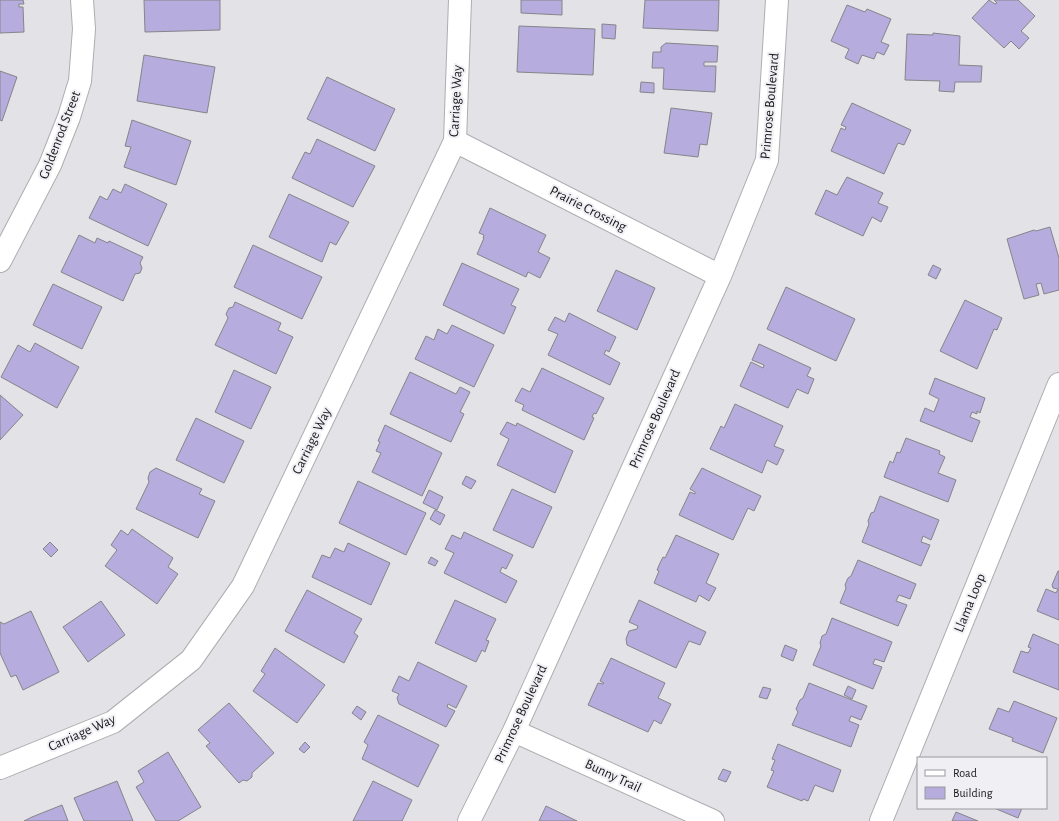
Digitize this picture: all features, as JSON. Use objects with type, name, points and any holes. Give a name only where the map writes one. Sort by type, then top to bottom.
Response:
[{"type":"street","name":"Goldenrod Street","points":[[0,261],[50,165],[69,117],[80,81],[84,29],[82,0]]},
{"type":"street","name":"Carriage Way","points":[[0,768],[113,722],[191,660],[243,586],[455,142],[460,0]]},
{"type":"street","name":"Primrose Boulevard","points":[[469,821],[514,731],[720,276],[767,160],[776,0]]},
{"type":"street","name":"Prairie Crossing","points":[[455,142],[720,276]]},
{"type":"street","name":"Llama Loop","points":[[881,821],[1059,384]]},
{"type":"street","name":"Bunny Trail","points":[[514,731],[713,821]]},
{"type":"building","points":[[0,0],[23,0],[24,4],[19,4],[19,7],[23,7],[24,32],[0,33]]},
{"type":"building","points":[[144,0],[220,0],[220,30],[145,32]]},
{"type":"building","points":[[521,0],[562,0],[562,15],[521,13]]},
{"type":"building","points":[[645,0],[719,0],[718,31],[643,28]]},
{"type":"building","points":[[989,0],[995,4],[997,3],[994,0],[1018,0],[1035,16],[1021,31],[1029,38],[1019,49],[1011,41],[1004,48],[972,18]]},
{"type":"building","points":[[847,5],[865,12],[867,9],[891,19],[881,42],[889,45],[884,55],[877,52],[874,59],[862,55],[858,64],[845,58],[849,49],[831,41]]},
{"type":"building","points":[[602,24],[616,25],[615,39],[602,38]]},
{"type":"building","points":[[519,26],[595,29],[593,75],[517,72]]},
{"type":"building","points":[[933,33],[960,36],[959,65],[982,66],[981,82],[955,82],[954,92],[939,91],[940,81],[905,80],[907,34],[933,35]]},
{"type":"building","points":[[666,43],[718,46],[717,62],[704,62],[704,66],[716,66],[715,92],[663,89],[664,68],[652,68],[653,52],[661,52],[661,47]]},
{"type":"building","points":[[144,55],[215,67],[207,113],[137,101]]},
{"type":"building","points":[[0,71],[17,77],[2,121],[0,120]]},
{"type":"building","points":[[327,77],[395,109],[375,151],[307,119]]},
{"type":"building","points":[[641,82],[654,83],[654,93],[640,92]]},
{"type":"building","points":[[852,103],[911,130],[904,145],[898,143],[884,174],[831,151],[841,128],[845,130],[846,127],[841,125]]},
{"type":"building","points":[[671,108],[712,113],[707,145],[700,144],[698,157],[664,153]]},
{"type":"building","points":[[132,120],[191,141],[176,185],[124,167],[131,147],[125,146]]},
{"type":"building","points":[[317,139],[375,166],[353,207],[292,178],[305,152],[310,154]]},
{"type":"building","points":[[847,177],[883,193],[878,203],[888,207],[881,222],[872,217],[863,236],[815,214],[826,190],[837,195]]},
{"type":"building","points":[[125,184],[167,204],[148,246],[89,218],[100,196],[107,200],[113,189],[121,193]]},
{"type":"building","points":[[289,194],[349,222],[336,245],[330,242],[322,262],[269,237]]},
{"type":"building","points":[[490,208],[546,235],[538,252],[550,258],[540,278],[528,272],[526,277],[477,254],[484,238],[484,235],[479,233]]},
{"type":"building","points":[[1050,227],[1059,258],[1059,290],[1044,294],[1041,283],[1036,284],[1039,295],[1024,299],[1007,239],[1034,230],[1036,231]]},
{"type":"building","points":[[79,235],[95,243],[97,238],[108,243],[109,241],[143,257],[140,263],[142,268],[140,273],[135,274],[123,301],[61,272]]},
{"type":"building","points":[[253,245],[322,277],[302,319],[234,287]]},
{"type":"building","points":[[462,263],[519,289],[511,305],[516,307],[504,334],[443,305]]},
{"type":"building","points":[[933,265],[941,269],[936,279],[928,275]]},
{"type":"building","points":[[616,270],[655,288],[637,330],[597,311]]},
{"type":"building","points":[[53,284],[102,307],[82,349],[33,325]]},
{"type":"building","points":[[786,287],[855,319],[836,361],[767,329]]},
{"type":"building","points":[[965,300],[1002,318],[997,330],[994,329],[977,369],[940,351]]},
{"type":"building","points":[[235,302],[281,323],[278,330],[293,337],[276,374],[215,345],[228,318],[226,314],[229,308],[233,307]]},
{"type":"building","points":[[569,313],[616,337],[609,352],[606,350],[604,354],[620,363],[610,385],[548,355],[558,334],[548,330],[555,317],[565,322]]},
{"type":"building","points":[[452,325],[494,345],[474,387],[415,359],[426,336],[434,340],[438,329],[447,334]]},
{"type":"building","points":[[35,343],[79,367],[57,408],[1,377],[18,345],[30,352]]},
{"type":"building","points":[[759,344],[811,368],[807,376],[814,379],[808,394],[797,389],[788,408],[740,386],[751,362],[763,368],[764,365],[752,360]]},
{"type":"building","points":[[542,368],[604,398],[596,414],[594,413],[592,417],[594,418],[584,440],[522,410],[524,405],[515,401],[522,388],[530,392]]},
{"type":"building","points":[[234,370],[271,387],[251,429],[215,412]]},
{"type":"building","points":[[410,372],[456,394],[460,387],[470,392],[460,412],[464,414],[451,442],[390,414]]},
{"type":"building","points":[[935,378],[985,398],[980,413],[977,411],[977,414],[972,412],[970,417],[980,421],[972,442],[920,421],[925,408],[934,412],[939,399],[929,394]]},
{"type":"building","points":[[0,395],[23,415],[0,440]]},
{"type":"building","points":[[735,404],[783,426],[774,446],[784,450],[777,465],[767,460],[762,473],[710,449],[721,426],[724,428]]},
{"type":"building","points":[[196,418],[244,441],[224,483],[176,460]]},
{"type":"building","points":[[507,422],[516,426],[517,423],[573,451],[555,493],[497,465],[509,439],[500,434]]},
{"type":"building","points":[[385,425],[442,453],[422,496],[372,472],[381,453],[376,451],[380,442],[378,441]]},
{"type":"building","points":[[906,438],[940,451],[939,454],[945,457],[938,473],[956,480],[948,502],[884,477],[890,461],[893,463],[897,452],[900,453]]},
{"type":"building","points":[[156,468],[202,489],[199,494],[215,501],[198,538],[136,509],[149,482],[148,478],[150,472]]},
{"type":"building","points":[[702,468],[761,496],[754,511],[748,508],[733,540],[679,515],[690,492],[695,494],[695,492],[690,489]]},
{"type":"building","points":[[466,476],[476,481],[471,489],[462,484]]},
{"type":"building","points":[[358,481],[426,513],[406,555],[339,523]]},
{"type":"building","points":[[512,489],[552,507],[533,548],[493,530]]},
{"type":"building","points":[[429,490],[443,497],[437,510],[423,503]]},
{"type":"building","points":[[880,496],[939,520],[931,540],[923,536],[921,542],[930,545],[921,566],[862,542],[869,524],[868,521],[871,513],[874,512]]},
{"type":"building","points":[[435,510],[445,515],[440,525],[430,519]]},
{"type":"building","points":[[132,529],[173,558],[168,567],[178,574],[157,604],[105,566],[117,550],[111,545],[121,530],[128,535]]},
{"type":"building","points":[[464,532],[513,555],[506,569],[502,567],[500,572],[517,581],[506,603],[444,573],[454,553],[445,549],[452,535],[461,539]]},
{"type":"building","points":[[676,535],[719,554],[706,583],[716,588],[709,601],[699,595],[696,602],[654,583],[659,571],[657,570],[660,563],[663,557],[665,558]]},
{"type":"building","points":[[50,542],[58,550],[51,557],[43,549]]},
{"type":"building","points":[[348,543],[390,563],[371,605],[312,577],[322,555],[330,558],[335,548],[344,552]]},
{"type":"building","points":[[431,557],[438,561],[435,566],[428,563]]},
{"type":"building","points":[[858,560],[916,584],[910,599],[899,595],[896,601],[907,605],[898,626],[840,603],[846,588],[845,585]]},
{"type":"building","points":[[1058,571],[1059,620],[1037,611],[1046,589],[1056,593],[1058,589],[1053,588],[1052,585]]},
{"type":"building","points":[[307,590],[362,619],[354,633],[358,636],[344,663],[285,631]]},
{"type":"building","points":[[455,600],[496,619],[486,640],[489,641],[485,652],[482,650],[476,662],[435,643]]},
{"type":"building","points":[[639,600],[706,632],[700,645],[689,641],[676,668],[627,645],[626,639],[629,631],[637,629],[638,626],[629,622]]},
{"type":"building","points":[[101,601],[125,635],[88,662],[63,627]]},
{"type":"building","points":[[31,611],[59,672],[23,690],[16,675],[11,677],[0,653],[0,622],[4,624]]},
{"type":"building","points":[[832,618],[892,642],[884,662],[875,659],[873,664],[882,667],[873,689],[813,665],[821,646],[820,643],[822,636],[826,634]]},
{"type":"building","points":[[1033,634],[1059,645],[1059,690],[1013,672],[1021,651],[1028,653],[1031,648],[1028,647]]},
{"type":"building","points":[[785,645],[797,650],[793,661],[781,656]]},
{"type":"building","points":[[275,648],[325,685],[297,723],[253,691],[265,674],[261,671]]},
{"type":"building","points":[[611,658],[665,683],[658,698],[671,704],[661,724],[654,720],[648,732],[588,705],[598,683],[604,683],[600,681]]},
{"type":"building","points":[[418,662],[467,686],[456,708],[448,704],[447,707],[455,711],[446,727],[399,704],[397,698],[399,694],[392,691],[399,676],[409,681]]},
{"type":"building","points":[[809,683],[867,706],[861,720],[851,716],[849,721],[859,725],[851,747],[792,725],[798,712],[796,709],[800,700],[803,698]]},
{"type":"building","points":[[848,686],[856,690],[852,699],[844,695]]},
{"type":"building","points":[[763,687],[771,689],[767,699],[759,697]]},
{"type":"building","points":[[1014,701],[1057,718],[1043,753],[1012,741],[1013,738],[989,729],[998,708],[1009,712]]},
{"type":"building","points":[[229,703],[274,753],[252,773],[252,777],[247,781],[243,780],[239,783],[206,746],[210,743],[198,730]]},
{"type":"building","points":[[357,706],[366,712],[361,720],[352,713]]},
{"type":"building","points":[[378,715],[439,745],[418,787],[362,759],[368,745],[364,742]]},
{"type":"building","points":[[305,742],[310,747],[304,753],[299,749]]},
{"type":"building","points":[[778,744],[841,770],[833,792],[815,785],[808,801],[803,799],[802,801],[767,787],[774,771],[771,770],[775,760],[772,759]]},
{"type":"building","points":[[168,752],[201,807],[178,821],[156,821],[136,787],[144,782],[138,771]]},
{"type":"building","points":[[723,769],[731,772],[726,782],[718,779]]},
{"type":"building","points":[[117,781],[133,821],[84,821],[74,798]]},
{"type":"building","points":[[373,781],[412,800],[402,821],[353,821]]},
{"type":"building","points":[[62,805],[68,821],[24,821],[32,817]]},
{"type":"building","points":[[546,806],[577,821],[539,821]]},
{"type":"building","points":[[996,809],[1022,809],[1018,818]]},
{"type":"building","points":[[956,812],[978,821],[952,821]]}]
